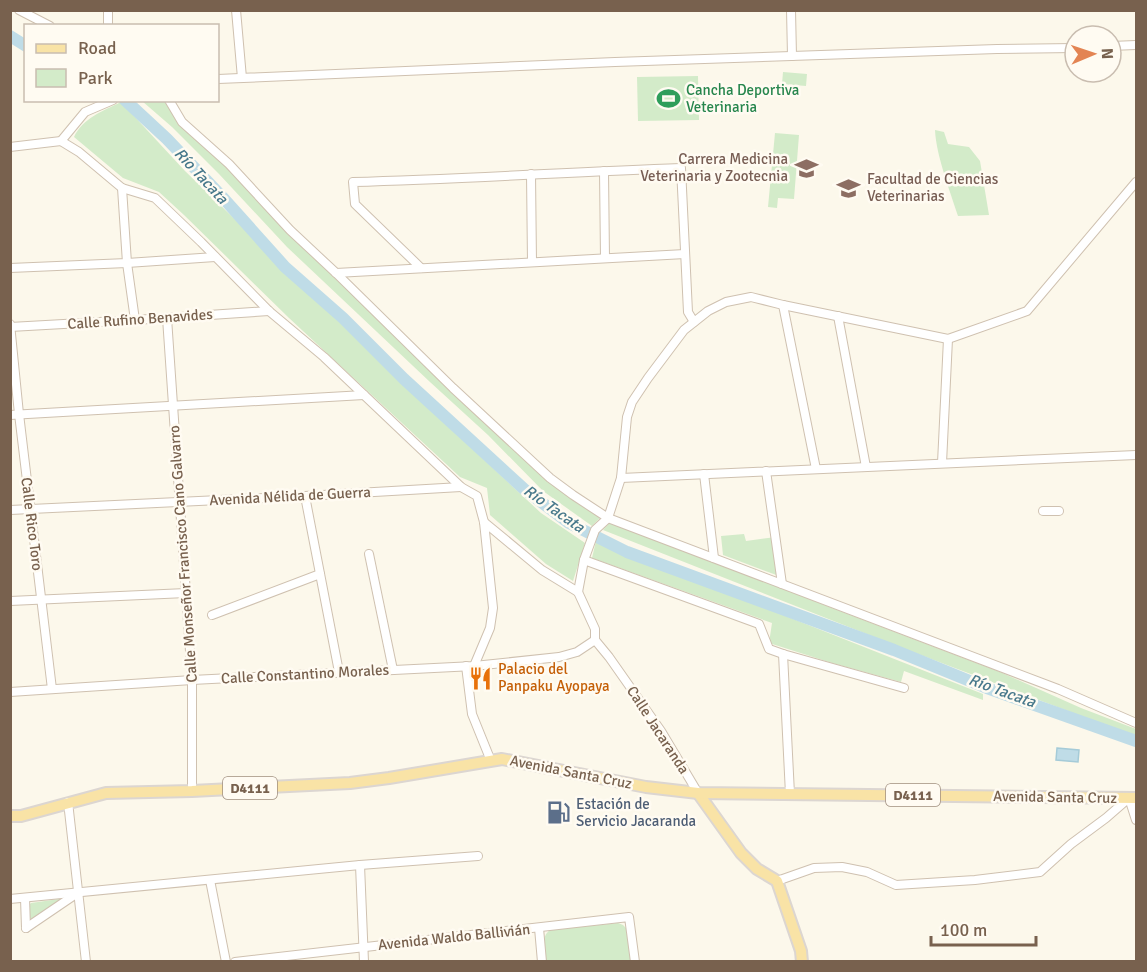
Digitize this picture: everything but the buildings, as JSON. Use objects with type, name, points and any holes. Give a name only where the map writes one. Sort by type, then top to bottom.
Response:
[{"type":"main road","name":"Avenida Santa Cruz","points":[[10,816],[21,816],[105,793],[350,783],[502,759],[646,787],[698,793],[1133,798]]},
{"type":"main road","name":"Calle Jacaranda","points":[[698,793],[741,853],[757,869],[777,881]]},
{"type":"main road","points":[[777,881],[801,951],[802,962]]},
{"type":"street","points":[[19,10],[46,24]]},
{"type":"street","points":[[236,10],[242,78]]},
{"type":"street","points":[[791,10],[792,56]]},
{"type":"street","points":[[219,79],[615,62],[1063,48]]},
{"type":"street","points":[[61,141],[85,112],[108,102]]},
{"type":"street","points":[[170,102],[182,122],[229,164],[290,230],[453,387],[550,478],[608,518],[1058,689],[1137,723]]},
{"type":"street","points":[[10,147],[61,141],[79,152],[122,188],[155,198],[269,311],[324,357],[461,487],[477,496],[484,522],[493,608],[490,628],[470,666],[472,714],[491,761]]},
{"type":"street","points":[[421,268],[355,204],[353,182],[681,168],[688,312],[694,322]]},
{"type":"street","points":[[604,171],[605,258]]},
{"type":"street","points":[[531,174],[532,262]]},
{"type":"street","points":[[484,522],[542,570],[578,592],[584,560],[595,530],[608,518],[621,478],[627,417],[632,402],[684,330],[708,311],[726,302],[751,297],[948,339],[1027,311],[1137,183]]},
{"type":"street","points":[[122,188],[127,263],[135,320]]},
{"type":"street","points":[[336,273],[685,254]]},
{"type":"street","points":[[10,268],[215,257]]},
{"type":"street","points":[[783,305],[816,469]]},
{"type":"street","name":"Calle Rufino Benavides","points":[[11,326],[269,311]]},
{"type":"street","points":[[838,316],[866,467]]},
{"type":"street","name":"Calle Monseñor Francisco Cano Galvarro","points":[[167,318],[192,680],[192,791]]},
{"type":"street","name":"Calle Rico Toro","points":[[11,326],[15,415],[30,509],[52,689]]},
{"type":"street","points":[[942,463],[948,339]]},
{"type":"street","points":[[15,415],[364,395]]},
{"type":"street","points":[[621,478],[1137,454]]},
{"type":"street","points":[[766,471],[782,584]]},
{"type":"street","points":[[704,474],[714,558]]},
{"type":"street","name":"Avenida Nélida de Guerra","points":[[10,510],[461,487]]},
{"type":"street","points":[[305,496],[339,672]]},
{"type":"street","points":[[1043,511],[1059,512]]},
{"type":"street","points":[[369,554],[393,670]]},
{"type":"street","points":[[584,560],[759,624],[770,649],[904,688]]},
{"type":"street","points":[[212,615],[320,574]]},
{"type":"street","name":"Calle Jacaranda","points":[[578,592],[595,629],[595,640],[661,731],[698,793]]},
{"type":"street","points":[[10,601],[186,593]]},
{"type":"street","name":"Calle Constantino Morales","points":[[10,692],[470,666],[560,657],[577,652],[595,640]]},
{"type":"street","points":[[783,654],[790,794]]},
{"type":"street","points":[[777,881],[814,868],[842,867],[867,872],[896,885],[975,880],[1040,872],[1071,844],[1133,798],[1137,820]]},
{"type":"street","points":[[68,802],[86,962]]},
{"type":"street","points":[[10,899],[360,865],[478,856]]},
{"type":"street","points":[[360,865],[364,962]]},
{"type":"street","points":[[210,880],[226,962]]},
{"type":"street","points":[[25,898],[26,928],[77,893]]},
{"type":"street","name":"Avenida Waldo Ballivián","points":[[235,962],[629,917],[635,962]]},
{"type":"street","points":[[539,928],[542,962]]},
{"type":"green space","points":[[783,72],[807,74],[806,86],[782,84]]},
{"type":"green space","name":"Cancha Deportiva Veterinaria","points":[[698,76],[699,120],[638,121],[637,77]]},
{"type":"green space","points":[[121,102],[185,171],[449,427],[541,513],[585,543],[573,581],[546,564],[490,515],[487,488],[460,477],[289,318],[159,192],[123,178],[74,137],[88,120]]},
{"type":"green space","points":[[143,102],[165,102],[180,124],[227,166],[331,272],[545,479],[601,517],[592,526],[543,491],[488,435],[287,247],[172,127]]},
{"type":"green space","points":[[935,130],[944,132],[948,144],[969,147],[980,161],[989,215],[958,216],[941,162]]},
{"type":"green space","points":[[775,133],[799,135],[794,199],[778,198],[777,208],[768,207]]},
{"type":"green space","points":[[611,521],[1000,672],[1081,708],[1136,729],[1136,737],[603,530]]},
{"type":"green space","points":[[744,534],[746,541],[776,537],[779,576],[723,555],[721,536]]},
{"type":"green space","points":[[596,541],[661,570],[778,613],[983,694],[983,700],[904,671],[901,682],[769,643],[772,623],[592,558]]},
{"type":"green space","points":[[66,898],[34,920],[29,918],[28,906],[31,903]]},
{"type":"green space","points":[[618,923],[626,928],[631,961],[546,961],[544,940],[550,930]]},
{"type":"water","points":[[1057,748],[1079,750],[1078,762],[1056,760]]},
{"type":"waterway","name":"Río Tacata","points":[[10,36],[24,45]]},
{"type":"waterway","name":"Río Tacata","points":[[127,102],[167,139],[285,267],[343,318],[404,379],[524,489],[569,523],[627,552],[894,650],[987,688],[1136,741]]},
{"type":"place","name":"Cancha Deportiva Veterinaria","points":[[668,99]]},
{"type":"place","name":"Carrera Medicina Veterinaria y Zootecnia","points":[[806,168]]},
{"type":"place","name":"Facultad de Ciencias Veterinarias","points":[[849,188]]},
{"type":"place","name":"Palacio del Panpaku Ayopaya","points":[[480,678]]},
{"type":"place","name":"Estación de Servicio Jacaranda","points":[[558,813]]}]
